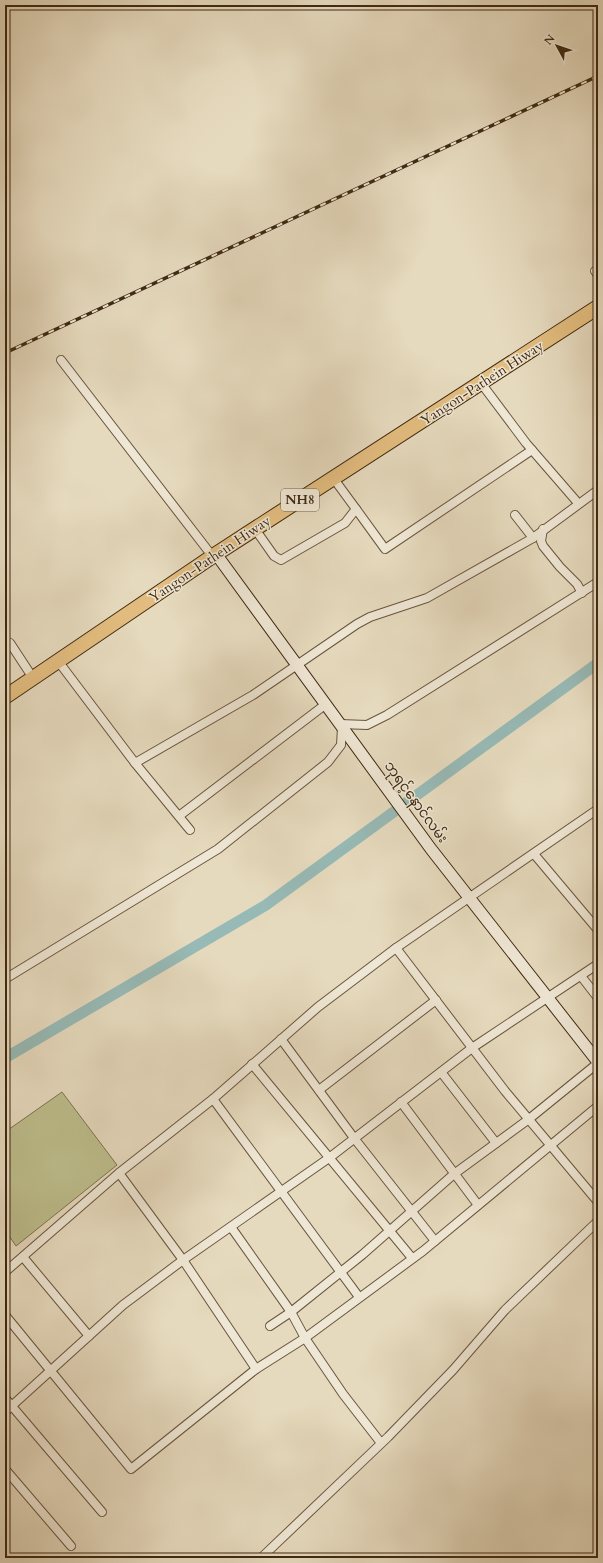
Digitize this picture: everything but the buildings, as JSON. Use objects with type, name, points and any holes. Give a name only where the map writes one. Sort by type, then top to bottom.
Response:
[{"type":"highway","name":"Yangon-Pathein Hiway","points":[[5,696],[255,529],[598,307]]},
{"type":"street","points":[[61,360],[214,556]]},
{"type":"street","points":[[481,383],[532,450],[578,503]]},
{"type":"street","points":[[334,478],[385,549],[532,450]]},
{"type":"street","points":[[135,763],[253,695],[357,624],[370,617],[426,598],[534,538],[543,529],[598,490]]},
{"type":"street","points":[[255,529],[274,556],[281,560],[345,523],[356,509]]},
{"type":"street","points":[[515,515],[534,538]]},
{"type":"street","points":[[543,529],[541,541],[543,546],[560,567],[577,584],[582,593]]},
{"type":"street","name":"ဘုရင့်နောင်လမ်း","points":[[214,556],[297,664],[431,849],[598,1062]]},
{"type":"street","points":[[5,979],[218,849],[328,762],[341,745],[342,727],[367,725],[386,715],[598,582]]},
{"type":"street","points":[[5,646],[10,643],[34,678]]},
{"type":"street","points":[[58,662],[135,763],[190,830]]},
{"type":"street","points":[[179,816],[326,704]]},
{"type":"street","points":[[5,1272],[119,1172],[213,1099],[318,1007],[396,948],[598,809]]},
{"type":"street","points":[[534,854],[598,930]]},
{"type":"street","points":[[396,948],[472,1048],[598,1202]]},
{"type":"street","points":[[5,1412],[123,1305],[183,1260],[281,1193],[329,1158],[472,1048],[598,964]]},
{"type":"street","points":[[581,976],[598,998]]},
{"type":"street","points":[[319,1090],[436,1000]]},
{"type":"street","points":[[281,1039],[354,1138],[435,1241]]},
{"type":"street","points":[[270,1326],[291,1312],[412,1212],[454,1174],[529,1119],[598,1062]]},
{"type":"street","points":[[252,1064],[412,1258]]},
{"type":"street","points":[[441,1072],[496,1143]]},
{"type":"street","points":[[213,1099],[359,1297]]},
{"type":"street","points":[[401,1102],[478,1205]]},
{"type":"street","points":[[5,1315],[130,1469],[256,1369],[305,1338],[435,1241],[550,1144],[598,1106]]},
{"type":"street","points":[[119,1172],[183,1260],[256,1369]]},
{"type":"street","points":[[261,1558],[381,1443],[453,1370],[505,1310],[598,1221]]},
{"type":"street","points":[[231,1227],[291,1312],[305,1338],[343,1394],[381,1443]]},
{"type":"street","points":[[23,1257],[89,1336]]},
{"type":"street","points":[[5,1398],[102,1512]]},
{"type":"street","points":[[5,1469],[71,1546]]},
{"type":"green space","points":[[62,1092],[117,1165],[16,1246],[5,1230],[5,1132]]},
{"type":"waterway","points":[[5,1058],[266,905],[598,663]]},
{"type":"railway","points":[[5,353],[598,76]]}]
